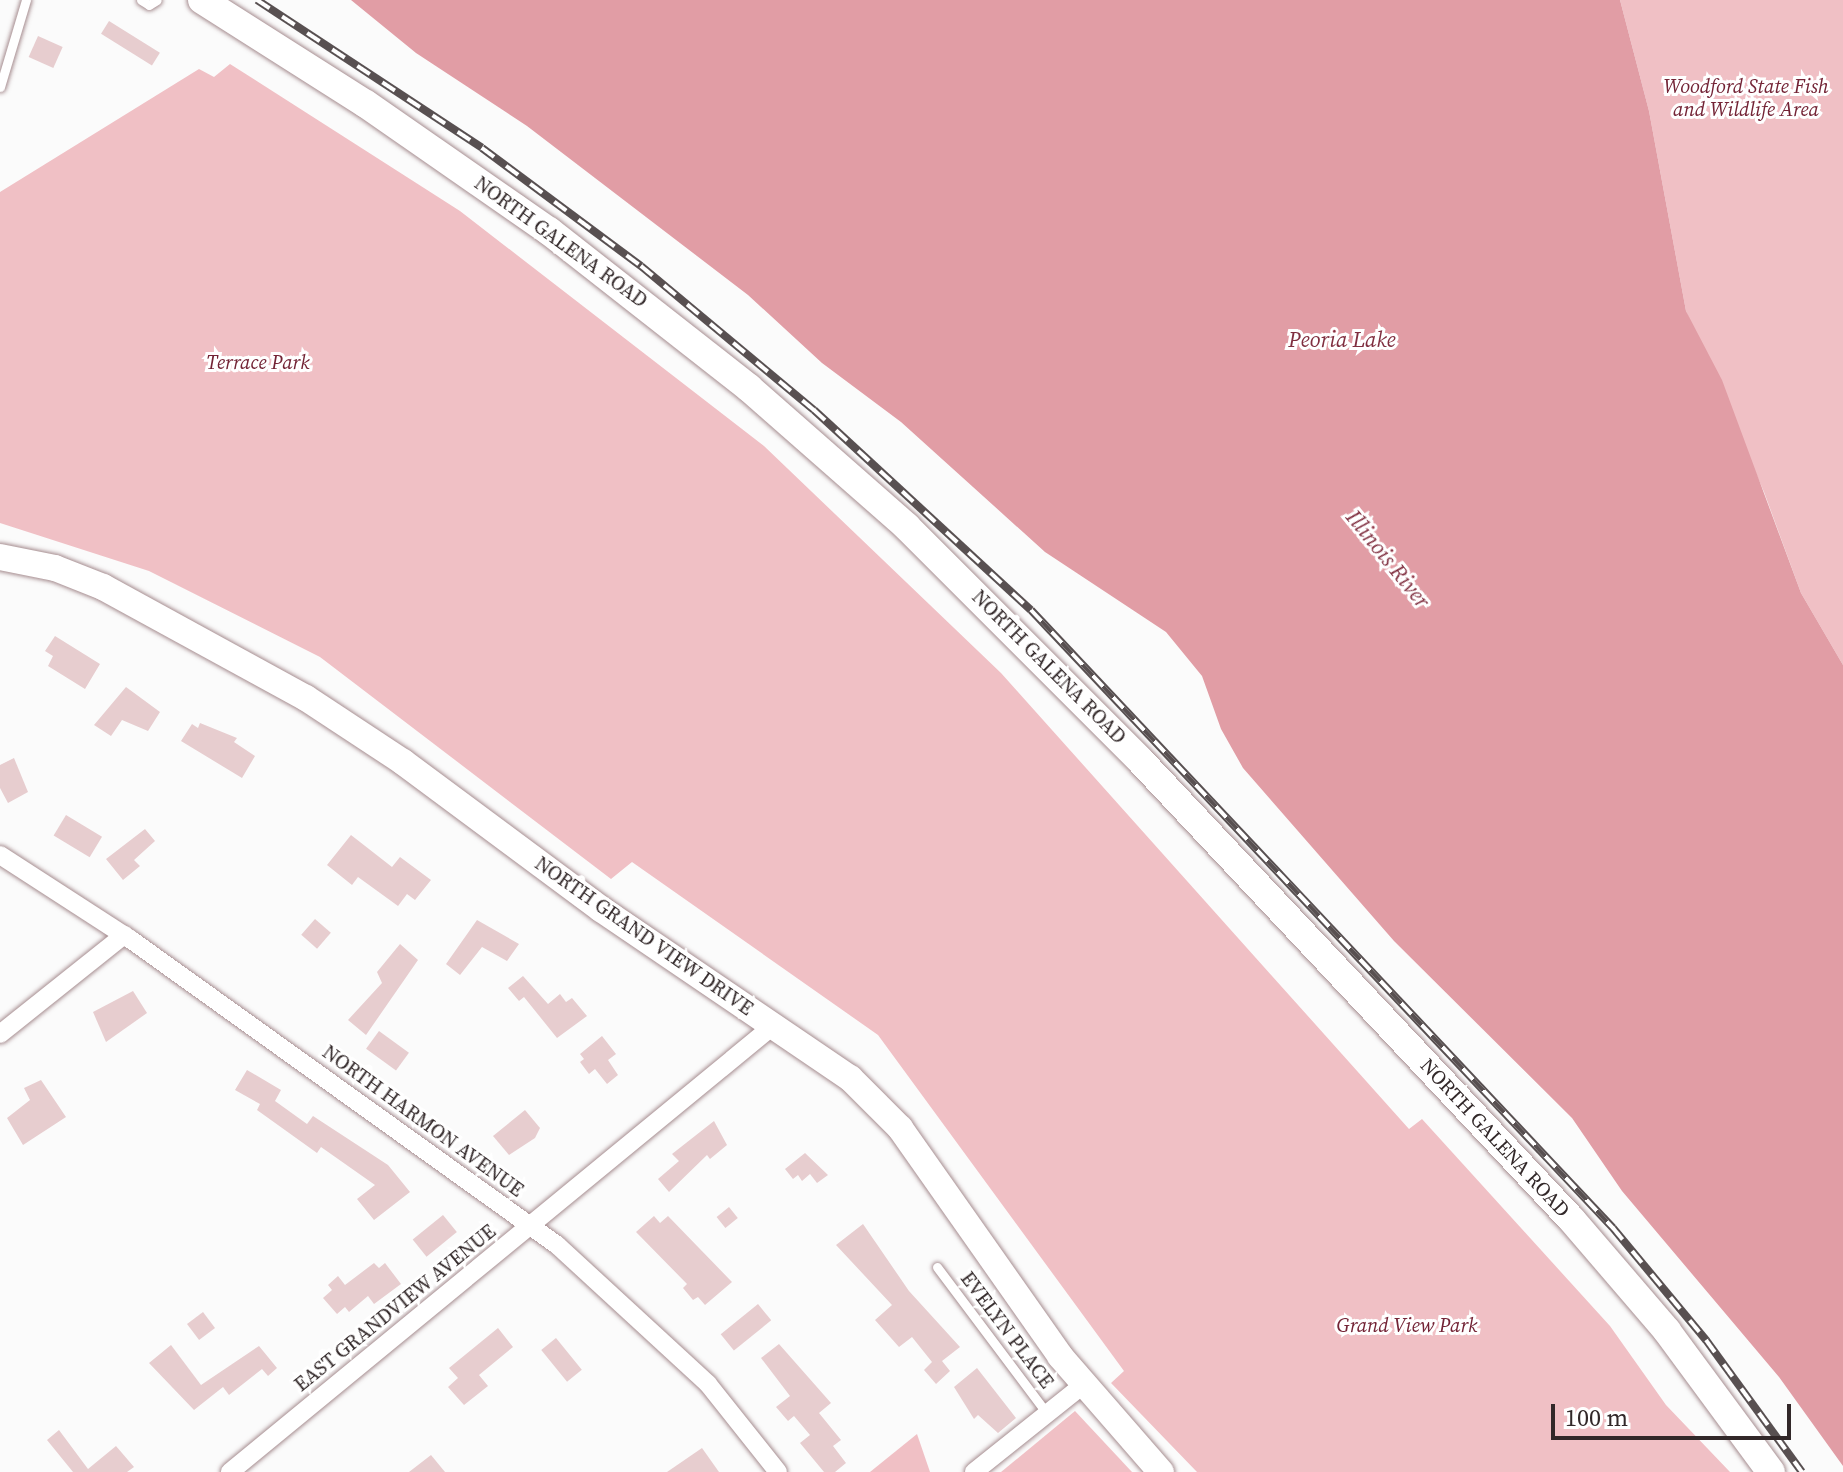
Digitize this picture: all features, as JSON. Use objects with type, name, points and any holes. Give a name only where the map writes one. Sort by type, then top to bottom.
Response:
[{"type":"main road","name":"NORTH GALENA ROAD","points":[[202,0],[388,119],[582,256],[780,414],[916,535],[1138,758],[1572,1220],[1667,1331],[1771,1472]]},
{"type":"street","name":"NORTH GRAND VIEW DRIVE","points":[[0,557],[55,568],[103,587],[306,698],[412,769],[601,909],[850,1078],[889,1115],[1083,1385],[1161,1472]]},
{"type":"street","name":"NORTH HARMON AVENUE","points":[[0,855],[124,935],[530,1225],[608,1288],[695,1370],[778,1472]]},
{"type":"street","points":[[0,1034],[124,935]]},
{"type":"street","name":"EAST GRANDVIEW AVENUE","points":[[230,1472],[774,1025]]},
{"type":"street","points":[[974,1472],[1083,1385]]},
{"type":"lane","points":[[0,87],[26,0]]},
{"type":"lane","points":[[141,0],[149,5],[157,0]]},
{"type":"lane","name":"EVELYN PLACE","points":[[937,1267],[1048,1415]]},
{"type":"green space","name":"Woodford State Fish and Wildlife Area","points":[[1620,0],[1843,0],[1843,665],[1801,593],[1764,492],[1686,311],[1649,111]]},
{"type":"green space","points":[[230,64],[460,211],[764,446],[1001,673],[1409,1129],[1422,1119],[1610,1326],[1666,1405],[1730,1472],[1197,1472],[1111,1383],[1124,1371],[878,1035],[632,862],[611,879],[320,657],[149,571],[0,523],[0,192],[199,69],[214,77]]},
{"type":"green space","points":[[1075,1411],[1132,1472],[1001,1472]]},
{"type":"green space","points":[[917,1434],[930,1472],[870,1472]]},
{"type":"water","name":"Peoria Lake","points":[[351,0],[1620,0],[1649,111],[1686,311],[1722,380],[1801,593],[1843,665],[1843,1466],[1779,1377],[1622,1191],[1572,1118],[1394,941],[1243,768],[1221,729],[1202,676],[1166,632],[1045,552],[901,422],[822,363],[748,295],[527,126],[416,53]]},
{"type":"building","points":[[109,21],[160,53],[152,66],[101,34]]},
{"type":"building","points":[[38,36],[63,47],[53,68],[29,57]]},
{"type":"building","points":[[55,636],[100,664],[85,689],[48,666],[53,656],[45,651]]},
{"type":"building","points":[[126,687],[160,712],[148,731],[122,720],[111,736],[94,725]]},
{"type":"building","points":[[200,723],[237,738],[234,742],[255,756],[242,778],[181,741],[192,724],[198,728]]},
{"type":"building","points":[[14,758],[28,792],[8,803],[0,788],[0,765]]},
{"type":"building","points":[[66,815],[102,837],[90,857],[54,836]]},
{"type":"building","points":[[145,829],[155,841],[134,860],[140,866],[123,880],[106,859]]},
{"type":"building","points":[[351,835],[392,867],[400,857],[431,880],[415,900],[407,894],[398,906],[358,877],[352,885],[327,865]]},
{"type":"building","points":[[315,919],[331,933],[317,949],[301,935]]},
{"type":"building","points":[[477,920],[519,944],[507,961],[482,947],[460,975],[446,964]]},
{"type":"building","points":[[400,944],[418,960],[366,1035],[348,1020],[382,983],[377,972]]},
{"type":"building","points":[[523,976],[548,1004],[560,994],[566,1002],[572,998],[587,1016],[557,1038],[524,997],[519,1001],[508,988]]},
{"type":"building","points":[[133,991],[147,1013],[106,1042],[93,1012]]},
{"type":"building","points":[[379,1031],[409,1053],[396,1071],[366,1049]]},
{"type":"building","points":[[602,1036],[616,1054],[608,1060],[618,1075],[607,1084],[595,1069],[589,1074],[580,1062],[584,1059],[580,1054]]},
{"type":"building","points":[[247,1070],[281,1090],[275,1101],[307,1124],[313,1116],[388,1165],[410,1192],[374,1220],[357,1199],[375,1185],[321,1147],[317,1153],[257,1110],[260,1104],[235,1090]]},
{"type":"building","points":[[41,1080],[66,1117],[23,1145],[7,1118],[30,1100],[24,1088]]},
{"type":"building","points":[[525,1110],[540,1128],[535,1138],[509,1155],[493,1136]]},
{"type":"building","points":[[714,1121],[727,1145],[710,1159],[707,1155],[669,1192],[658,1179],[679,1161],[672,1154]]},
{"type":"building","points":[[805,1153],[828,1175],[817,1183],[810,1174],[802,1181],[798,1175],[793,1179],[785,1169]]},
{"type":"building","points":[[729,1207],[738,1218],[725,1228],[717,1217]]},
{"type":"building","points":[[443,1215],[457,1232],[427,1257],[413,1240]]},
{"type":"building","points":[[654,1216],[660,1223],[668,1216],[732,1282],[705,1305],[698,1297],[693,1300],[683,1288],[687,1284],[636,1232]]},
{"type":"building","points":[[863,1224],[909,1291],[960,1347],[942,1361],[950,1371],[936,1384],[924,1370],[932,1362],[912,1337],[899,1347],[875,1320],[892,1305],[836,1245]]},
{"type":"building","points":[[374,1263],[379,1268],[385,1263],[401,1284],[374,1304],[368,1296],[349,1312],[345,1307],[337,1314],[323,1298],[332,1290],[328,1285],[338,1276],[345,1285]]},
{"type":"building","points":[[758,1304],[771,1320],[734,1351],[721,1334]]},
{"type":"building","points":[[203,1312],[215,1328],[199,1340],[187,1324]]},
{"type":"building","points":[[498,1328],[513,1347],[479,1375],[488,1386],[464,1405],[448,1387],[458,1378],[449,1368]]},
{"type":"building","points":[[556,1338],[582,1370],[567,1382],[541,1350]]},
{"type":"building","points":[[779,1344],[831,1403],[819,1413],[841,1440],[833,1446],[846,1463],[835,1472],[824,1472],[800,1443],[810,1435],[794,1416],[788,1421],[776,1407],[790,1396],[761,1358]]},
{"type":"building","points":[[171,1345],[201,1385],[259,1346],[277,1368],[268,1376],[262,1369],[229,1395],[223,1387],[194,1410],[149,1363]]},
{"type":"building","points":[[977,1368],[1016,1418],[998,1433],[978,1415],[974,1419],[954,1387]]},
{"type":"building","points":[[59,1430],[88,1469],[116,1446],[134,1467],[127,1472],[73,1472],[47,1440]]},
{"type":"building","points":[[702,1448],[719,1472],[667,1472]]},
{"type":"building","points":[[431,1455],[445,1472],[409,1472]]},
{"type":"railway","points":[[257,0],[482,148],[641,266],[814,410],[1031,610],[1613,1228],[1706,1340],[1802,1472]]},
{"type":"park label","name":"Terrace Park","points":[[258,362]]},
{"type":"park label","name":"Grand View Park","points":[[1407,1325]]},
{"type":"water label","name":"Illinois River","points":[[1388,559]]}]
